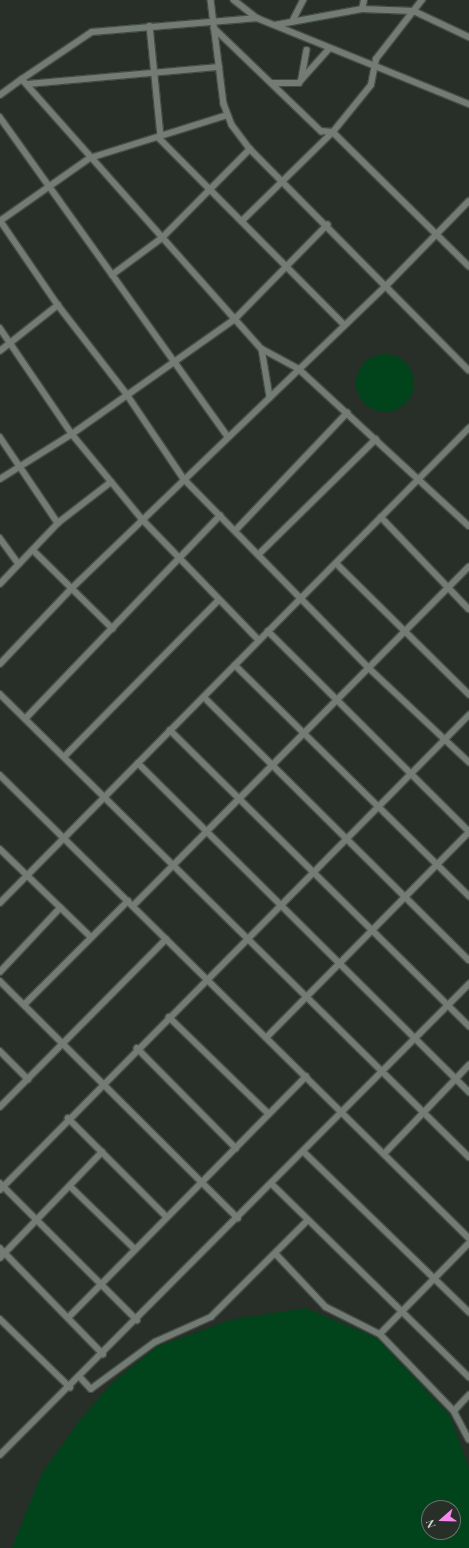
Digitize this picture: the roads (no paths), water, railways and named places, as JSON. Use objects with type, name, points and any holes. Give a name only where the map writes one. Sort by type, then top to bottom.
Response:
[{"type":"street","points":[[211,0],[219,67],[227,116],[250,149],[388,285],[469,370]]},
{"type":"street","points":[[234,0],[257,18],[374,68],[469,104]]},
{"type":"street","points":[[292,22],[303,0]]},
{"type":"street","points":[[362,9],[364,0]]},
{"type":"street","points":[[242,221],[281,180],[333,132],[370,85],[376,59],[422,0]]},
{"type":"street","points":[[274,25],[362,9],[414,11],[469,37]]},
{"type":"street","points":[[0,95],[92,32],[213,19],[257,18]]},
{"type":"street","points":[[150,26],[159,136],[285,267],[345,325]]},
{"type":"street","points":[[214,28],[321,131],[333,132],[469,266]]},
{"type":"street","points":[[272,83],[299,83],[329,49]]},
{"type":"street","points":[[302,79],[307,67],[307,50]]},
{"type":"street","points":[[28,84],[219,67]]},
{"type":"street","points":[[22,79],[28,84],[90,158],[262,349],[299,369],[376,438],[469,526]]},
{"type":"street","points":[[227,116],[90,158],[0,221],[58,305],[126,393],[184,479],[370,668],[445,737],[469,762]]},
{"type":"street","points":[[0,117],[228,437]]},
{"type":"street","points":[[112,275],[162,238],[250,149]]},
{"type":"street","points":[[0,664],[72,588],[142,519],[388,285],[469,201]]},
{"type":"street","points":[[0,479],[72,434],[126,393],[235,319],[327,225]]},
{"type":"street","points":[[0,351],[11,344],[58,305]]},
{"type":"street","points":[[0,328],[72,434],[111,482],[179,561],[259,640]]},
{"type":"street","points":[[262,349],[270,397]]},
{"type":"street","points":[[235,531],[347,413]]},
{"type":"street","points":[[0,903],[469,428]]},
{"type":"street","points":[[0,437],[58,523]]},
{"type":"street","points":[[258,555],[376,438]]},
{"type":"street","points":[[0,584],[58,523],[111,482]]},
{"type":"street","points":[[27,717],[179,561],[220,516]]},
{"type":"street","points":[[381,517],[469,609]]},
{"type":"street","points":[[0,538],[19,564]]},
{"type":"street","points":[[33,550],[113,629]]},
{"type":"street","points":[[336,563],[405,633],[469,694]]},
{"type":"street","points":[[133,906],[305,732],[337,703],[469,567]]},
{"type":"street","points":[[65,756],[219,600]]},
{"type":"street","points":[[266,1038],[469,831],[337,703],[268,632]]},
{"type":"street","points":[[235,665],[305,732],[469,896]]},
{"type":"street","points":[[0,694],[27,717],[247,939],[469,1157]]},
{"type":"street","points":[[204,697],[271,767],[469,960]]},
{"type":"street","points":[[137,1320],[1,1186],[137,1048],[207,980],[445,737],[469,715]]},
{"type":"street","points":[[170,730],[469,1026]]},
{"type":"street","points":[[138,763],[206,833],[469,1092]]},
{"type":"street","points":[[0,775],[469,1238]]},
{"type":"street","points":[[0,849],[91,937]]},
{"type":"street","points":[[24,1005],[128,901]]},
{"type":"street","points":[[0,972],[60,908]]},
{"type":"street","points":[[0,1107],[64,1045],[166,939]]},
{"type":"street","points":[[0,981],[102,1084],[203,1181],[238,1218]]},
{"type":"street","points":[[0,1455],[137,1320],[469,984]]},
{"type":"street","points":[[169,1017],[269,1114]]},
{"type":"street","points":[[137,1048],[236,1148]]},
{"type":"street","points":[[0,1051],[28,1079]]},
{"type":"street","points":[[384,1154],[469,1065]]},
{"type":"street","points":[[68,1318],[306,1077]]},
{"type":"street","points":[[68,1118],[167,1217]]},
{"type":"street","points":[[0,1258],[102,1152]]},
{"type":"street","points":[[304,1152],[469,1312]]},
{"type":"street","points":[[272,1184],[307,1221],[469,1377]]},
{"type":"street","points":[[70,1186],[135,1249]]},
{"type":"street","points":[[80,1377],[91,1389],[155,1342],[211,1317],[277,1255],[307,1221]]},
{"type":"street","points":[[380,1334],[402,1314],[434,1278],[469,1243]]},
{"type":"street","points":[[0,1248],[103,1354]]},
{"type":"street","points":[[277,1255],[326,1307],[380,1334],[454,1411],[469,1440]]},
{"type":"street","points":[[1,1322],[70,1387]]},
{"type":"street","points":[[454,1411],[469,1395]]}]
